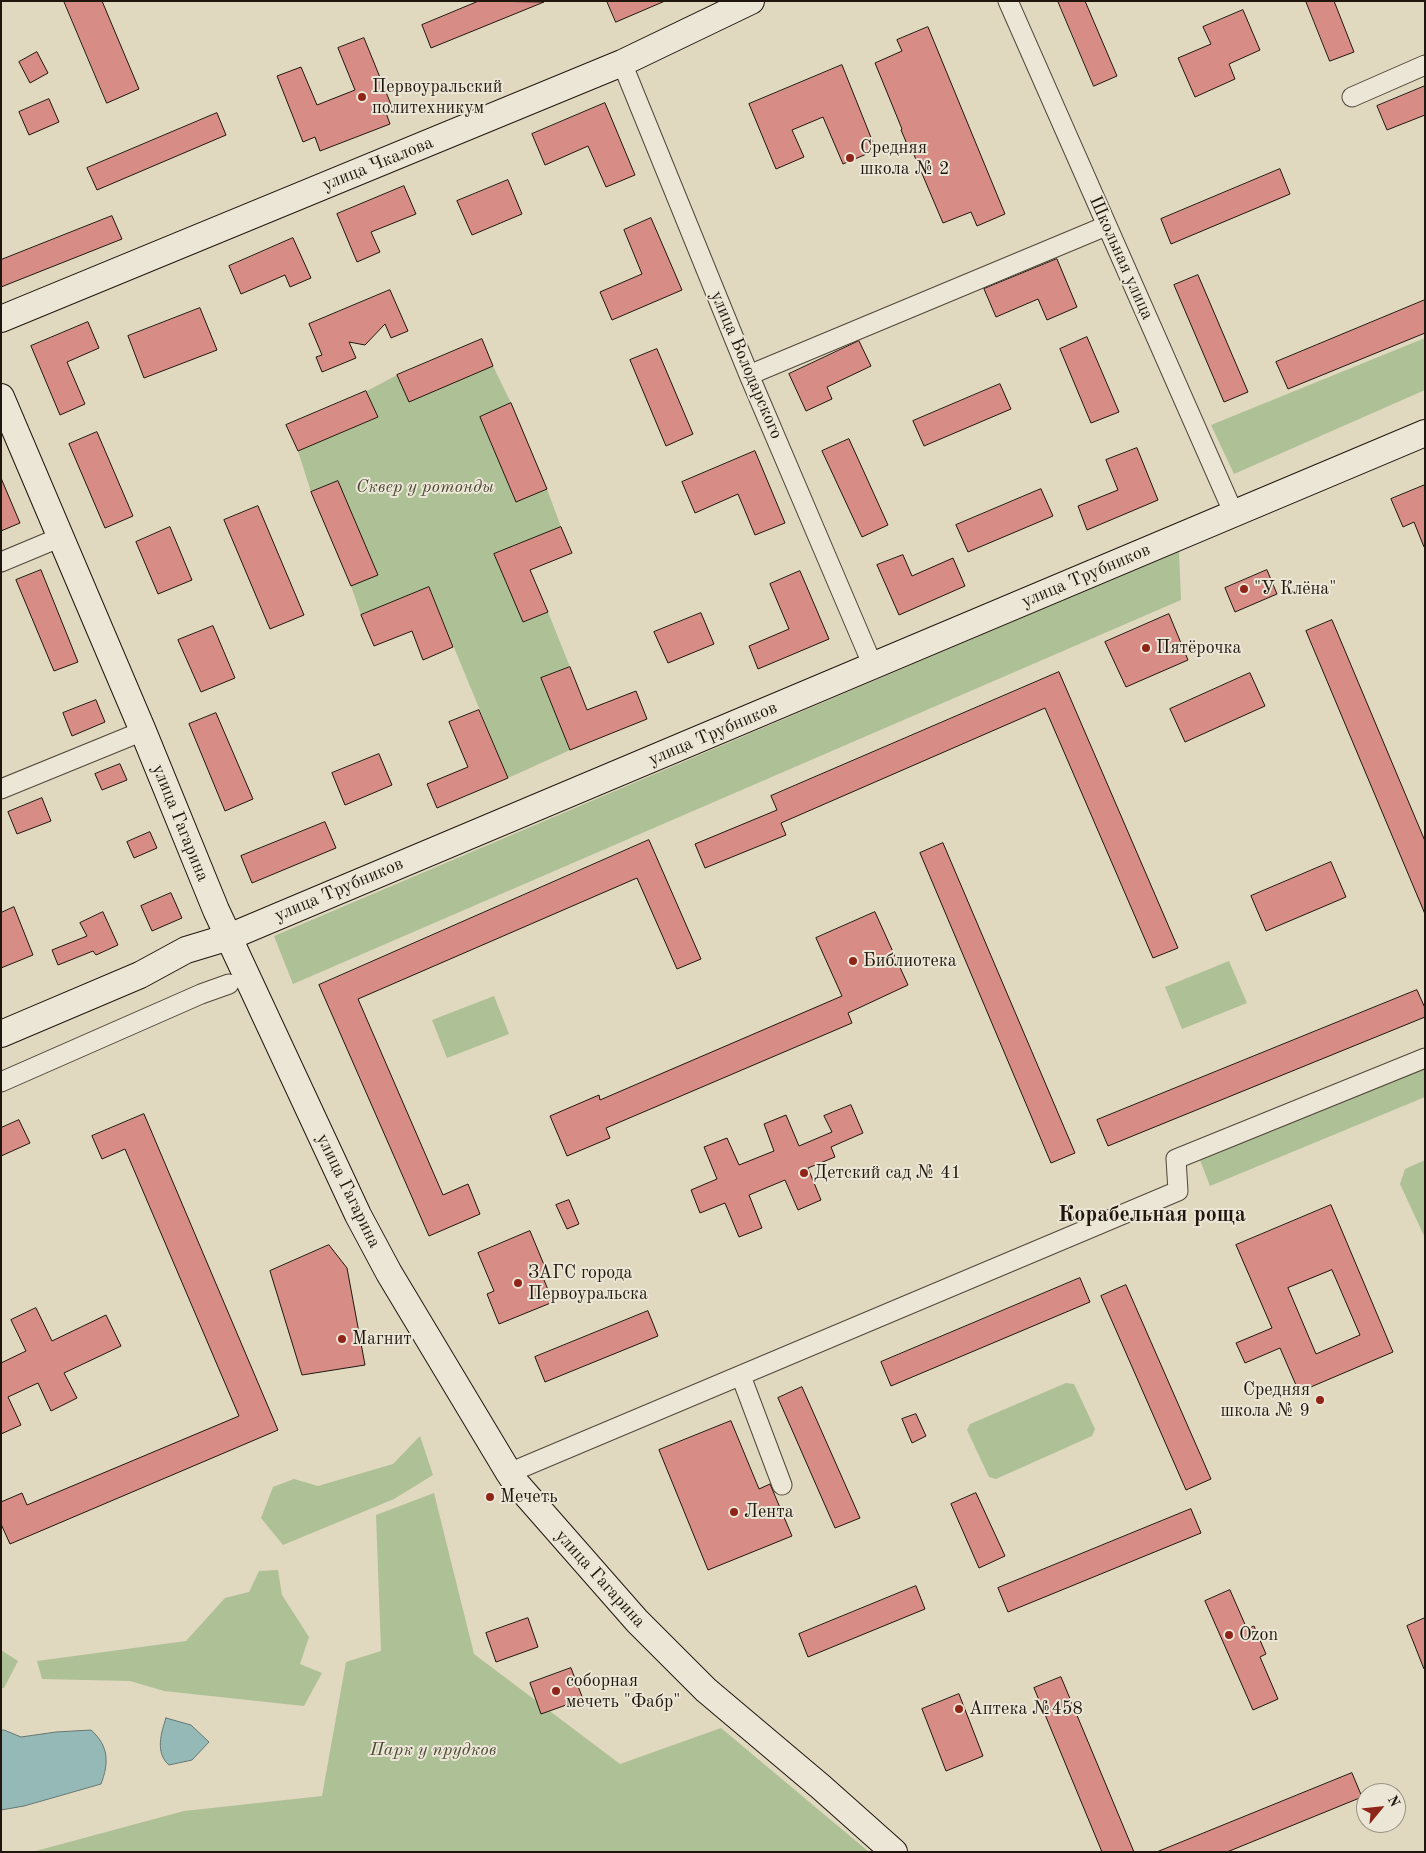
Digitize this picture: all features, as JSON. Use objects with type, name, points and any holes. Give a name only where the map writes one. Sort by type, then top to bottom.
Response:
[{"type":"street","name":"улица Чкалова","points":[[1,319],[622,63],[751,1]]},
{"type":"street","name":"Школьная улица","points":[[1008,1],[1234,514]]},
{"type":"street","name":"улица Володарского","points":[[622,63],[749,374],[873,666]]},
{"type":"street","points":[[1352,97],[1425,65]]},
{"type":"street","points":[[749,374],[1106,226]]},
{"type":"street","name":"улица Гагарина","points":[[1,397],[228,938],[358,1215],[389,1273],[509,1473],[637,1621],[706,1690],[821,1787],[894,1852]]},
{"type":"street","name":"улица Трубников","points":[[1,1034],[140,975],[186,950],[228,938],[1425,433]]},
{"type":"street","points":[[1,562],[61,537]]},
{"type":"street","points":[[1,789],[142,731]]},
{"type":"street","points":[[1,1082],[228,984]]},
{"type":"street","points":[[509,1473],[1178,1192],[1176,1159],[1425,1058]]},
{"type":"street","points":[[741,1376],[782,1485]]},
{"type":"green space","points":[[1425,338],[1425,390],[1234,474],[1211,425]]},
{"type":"green space","name":"Сквер у ротонды","points":[[493,366],[511,403],[480,417],[516,502],[547,489],[561,527],[494,554],[523,622],[548,612],[570,667],[541,678],[570,750],[508,778],[429,587],[361,615],[351,586],[377,575],[338,481],[311,492],[298,451],[377,418],[367,391],[397,375],[409,402]]},
{"type":"green space","points":[[1179,551],[1181,600],[293,984],[274,936]]},
{"type":"green space","points":[[1229,961],[1247,1003],[1182,1029],[1165,987]]},
{"type":"green space","points":[[494,996],[509,1034],[447,1058],[432,1020]]},
{"type":"green space","points":[[1425,1063],[1425,1097],[1210,1186],[1200,1160]]},
{"type":"green space","points":[[1425,1160],[1425,1238],[1400,1184],[1405,1169]]},
{"type":"green space","points":[[1066,1383],[1074,1384],[1095,1429],[1092,1436],[996,1479],[989,1477],[967,1430],[970,1424]]},
{"type":"green space","points":[[420,1436],[433,1475],[394,1499],[283,1545],[261,1518],[273,1487],[294,1479],[318,1486],[393,1464]]},
{"type":"green space","name":"Парк у прудков","points":[[434,1493],[474,1654],[620,1764],[721,1728],[869,1852],[32,1852],[184,1811],[322,1796],[346,1662],[381,1651],[376,1515]]},
{"type":"green space","points":[[278,1570],[282,1595],[309,1637],[300,1664],[322,1673],[304,1706],[164,1691],[130,1681],[42,1679],[37,1661],[186,1641],[225,1598],[249,1592],[259,1571]]},
{"type":"green space","points":[[1,1650],[18,1661],[4,1688],[1,1688]]},
{"type":"water","points":[[166,1718],[191,1725],[209,1742],[192,1760],[169,1765],[165,1760],[160,1743]]},
{"type":"water","points":[[4,1730],[21,1737],[91,1730],[101,1742],[106,1755],[101,1784],[24,1806],[1,1810],[1,1731]]},
{"type":"building","points":[[64,1],[102,1],[139,89],[107,103]]},
{"type":"building","points":[[479,1],[544,2],[431,48],[422,25]]},
{"type":"building","points":[[607,1],[665,1],[616,22]]},
{"type":"building","points":[[1058,1],[1085,1],[1117,76],[1094,86]]},
{"type":"building","points":[[1306,1],[1334,1],[1354,52],[1330,61]]},
{"type":"building","points":[[1243,10],[1260,50],[1229,64],[1235,79],[1195,97],[1178,58],[1211,44],[1203,27]]},
{"type":"building","points":[[928,27],[1005,214],[977,226],[971,212],[943,223],[909,143],[907,144],[901,130],[875,63],[902,51],[897,40]]},
{"type":"building","name":"Первоуральский политехникум","points":[[364,38],[392,107],[385,110],[390,124],[320,151],[315,137],[303,142],[277,76],[301,67],[317,105],[355,90],[338,48]]},
{"type":"building","points":[[37,52],[48,73],[30,83],[19,62]]},
{"type":"building","points":[[842,65],[876,150],[843,164],[823,117],[792,130],[804,157],[776,169],[749,104]]},
{"type":"building","points":[[1425,86],[1425,115],[1387,130],[1377,106]]},
{"type":"building","points":[[49,99],[59,122],[29,135],[19,112]]},
{"type":"building","points":[[605,103],[635,175],[606,187],[588,146],[545,165],[532,134]]},
{"type":"building","points":[[217,113],[226,135],[97,190],[87,168]]},
{"type":"building","points":[[1280,169],[1290,194],[1171,244],[1161,219]]},
{"type":"building","points":[[508,180],[522,214],[472,235],[457,201]]},
{"type":"building","points":[[404,186],[416,214],[371,232],[380,252],[357,262],[337,214]]},
{"type":"building","points":[[112,216],[122,239],[1,287],[1,260]]},
{"type":"building","points":[[651,218],[682,290],[612,320],[600,292],[642,274],[624,230]]},
{"type":"building","points":[[293,238],[311,278],[290,287],[285,275],[241,294],[229,266]]},
{"type":"building","points":[[1057,259],[1077,307],[1047,320],[1038,299],[996,317],[984,289]]},
{"type":"building","points":[[1198,275],[1248,392],[1224,402],[1174,285]]},
{"type":"building","points":[[390,290],[408,331],[391,338],[385,324],[365,345],[349,342],[356,358],[322,372],[316,357],[322,355],[309,324]]},
{"type":"building","points":[[1425,300],[1425,333],[1288,389],[1276,362]]},
{"type":"building","points":[[200,308],[217,350],[144,378],[128,336]]},
{"type":"building","points":[[88,322],[99,348],[67,362],[85,404],[60,415],[31,346]]},
{"type":"building","points":[[1087,337],[1119,412],[1091,423],[1060,349]]},
{"type":"building","points":[[482,339],[493,366],[409,402],[397,375]]},
{"type":"building","points":[[859,341],[871,366],[827,387],[832,399],[806,411],[789,374]]},
{"type":"building","points":[[657,349],[693,434],[666,446],[630,360]]},
{"type":"building","points":[[1000,384],[1011,409],[924,446],[913,421]]},
{"type":"building","points":[[366,391],[378,417],[298,451],[286,425]]},
{"type":"building","points":[[511,403],[547,489],[516,502],[480,417]]},
{"type":"building","points":[[97,432],[133,516],[105,528],[69,444]]},
{"type":"building","points":[[849,439],[888,525],[862,537],[822,451]]},
{"type":"building","points":[[1137,448],[1158,500],[1087,530],[1078,506],[1118,490],[1106,460]]},
{"type":"building","points":[[755,451],[785,523],[755,535],[738,494],[695,513],[682,482]]},
{"type":"building","points":[[1,478],[20,523],[1,531]]},
{"type":"building","points":[[338,481],[378,575],[351,586],[311,492]]},
{"type":"building","points":[[1425,485],[1424,547],[1414,522],[1403,527],[1391,499]]},
{"type":"building","points":[[1041,489],[1053,516],[968,552],[956,525]]},
{"type":"building","points":[[258,506],[304,615],[270,629],[224,520]]},
{"type":"building","points":[[170,527],[192,580],[158,594],[136,542]]},
{"type":"building","points":[[561,527],[572,553],[530,570],[548,612],[523,622],[494,554]]},
{"type":"building","points":[[903,555],[912,576],[953,558],[965,586],[899,615],[877,565]]},
{"type":"building","points":[[41,570],[78,662],[54,671],[16,580]]},
{"type":"building","points":[[1267,570],[1277,594],[1235,612],[1225,588]]},
{"type":"building","points":[[800,571],[829,639],[758,669],[749,646],[789,629],[770,584]]},
{"type":"building","points":[[429,587],[453,647],[423,660],[412,631],[374,646],[361,615]]},
{"type":"building","points":[[701,613],[714,644],[668,663],[654,632]]},
{"type":"building","points":[[1169,614],[1188,660],[1126,687],[1105,642]]},
{"type":"building","points":[[1332,620],[1425,841],[1425,914],[1306,631]]},
{"type":"building","points":[[213,626],[235,678],[201,692],[178,640]]},
{"type":"building","points":[[570,667],[587,710],[636,691],[647,719],[570,750],[541,678]]},
{"type":"building","points":[[1059,672],[1178,948],[1153,958],[1045,708],[781,823],[786,835],[705,868],[695,844],[777,810],[771,796]]},
{"type":"building","points":[[1250,673],[1265,706],[1185,742],[1170,709]]},
{"type":"building","points":[[96,700],[105,722],[72,736],[63,713]]},
{"type":"building","points":[[479,710],[508,778],[437,808],[427,784],[468,767],[449,722]]},
{"type":"building","points":[[216,713],[253,799],[225,811],[189,724]]},
{"type":"building","points":[[379,754],[392,785],[345,805],[332,773]]},
{"type":"building","points":[[120,764],[127,780],[102,790],[95,774]]},
{"type":"building","points":[[42,798],[51,821],[17,834],[8,812]]},
{"type":"building","points":[[325,822],[336,848],[252,883],[241,856]]},
{"type":"building","points":[[150,832],[157,848],[134,858],[127,842]]},
{"type":"building","points":[[649,840],[701,959],[677,969],[637,878],[358,999],[443,1195],[468,1184],[480,1214],[429,1236],[319,985]]},
{"type":"building","points":[[943,843],[1075,1153],[1051,1163],[920,853]]},
{"type":"building","points":[[1331,862],[1346,897],[1266,931],[1251,896]]},
{"type":"building","points":[[171,893],[182,918],[152,931],[141,906]]},
{"type":"building","points":[[14,907],[33,955],[1,968],[1,913]]},
{"type":"building","points":[[103,912],[118,945],[96,955],[93,951],[58,965],[52,950],[87,936],[80,923]]},
{"type":"building","points":[[875,912],[908,985],[848,1013],[852,1023],[606,1128],[610,1138],[567,1156],[550,1116],[599,1095],[600,1100],[842,996],[816,938]]},
{"type":"building","points":[[1417,990],[1425,1008],[1425,1017],[1108,1146],[1097,1120]]},
{"type":"building","points":[[851,1105],[863,1133],[831,1147],[835,1157],[808,1168],[821,1200],[798,1210],[785,1180],[749,1195],[762,1228],[739,1237],[725,1203],[700,1213],[691,1190],[717,1179],[704,1147],[727,1138],[739,1165],[774,1151],[764,1124],[786,1115],[799,1146],[832,1132],[824,1116]]},
{"type":"building","points":[[144,1114],[278,1430],[10,1544],[1,1524],[1,1502],[22,1493],[27,1505],[239,1416],[125,1149],[102,1159],[92,1136]]},
{"type":"building","points":[[19,1120],[30,1143],[1,1156],[1,1128]]},
{"type":"building","points":[[569,1200],[579,1224],[567,1229],[556,1205]]},
{"type":"building","points":[[1331,1205],[1393,1352],[1299,1392],[1280,1348],[1245,1363],[1236,1343],[1272,1328],[1236,1245]],"holes":[[[1332,1270],[1360,1335],[1316,1354],[1288,1288]]]},
{"type":"building","name":"ЗАГС города Первоуральска","points":[[530,1231],[547,1272],[542,1275],[553,1302],[499,1324],[487,1294],[494,1291],[478,1253]]},
{"type":"building","points":[[329,1245],[347,1268],[365,1365],[302,1375],[270,1271]]},
{"type":"building","points":[[1080,1278],[1090,1302],[891,1386],[881,1362]]},
{"type":"building","points":[[1126,1285],[1211,1479],[1186,1490],[1101,1296]]},
{"type":"building","points":[[36,1308],[52,1341],[106,1315],[121,1346],[64,1373],[77,1398],[51,1411],[38,1383],[8,1397],[21,1425],[1,1434],[1,1363],[26,1351],[11,1320]]},
{"type":"building","points":[[648,1311],[658,1336],[545,1382],[535,1357]]},
{"type":"building","points":[[802,1387],[860,1518],[835,1528],[778,1398]]},
{"type":"building","points":[[916,1414],[926,1436],[912,1443],[902,1419]]},
{"type":"building","name":"Лента","points":[[731,1421],[759,1489],[770,1484],[792,1536],[708,1570],[659,1450]]},
{"type":"building","points":[[976,1493],[1005,1556],[979,1568],[951,1504]]},
{"type":"building","points":[[1191,1509],[1201,1533],[1008,1612],[998,1588]]},
{"type":"building","points":[[916,1586],[925,1609],[808,1657],[799,1634]]},
{"type":"building","points":[[1230,1590],[1247,1629],[1254,1626],[1266,1654],[1260,1657],[1278,1699],[1253,1710],[1205,1601]]},
{"type":"building","points":[[528,1618],[538,1647],[496,1662],[486,1633]]},
{"type":"building","points":[[1425,1618],[1425,1669],[1424,1669],[1407,1626]]},
{"type":"building","name":"соборная мечеть \"Фабр\"","points":[[571,1668],[583,1699],[541,1714],[530,1683]]},
{"type":"building","points":[[1061,1677],[1134,1852],[1102,1852],[1034,1688]]},
{"type":"building","points":[[959,1694],[983,1756],[946,1771],[922,1709]]},
{"type":"building","points":[[1352,1773],[1356,1783],[1356,1799],[1227,1852],[1157,1852]]},
{"type":"place","name":"Первоуральский политехникум","points":[[362,97]]},
{"type":"place","name":"Средняя школа № 2","points":[[850,158]]},
{"type":"place","name":"\"У Клёна\"","points":[[1244,589]]},
{"type":"place","name":"Пятёрочка","points":[[1146,648]]},
{"type":"place","name":"Библиотека","points":[[853,961]]},
{"type":"place","name":"Детский сад № 41","points":[[804,1173]]},
{"type":"place","name":"ЗАГС города Первоуральска","points":[[518,1283]]},
{"type":"place","name":"Магнит","points":[[342,1339]]},
{"type":"place","name":"Средняя школа № 9","points":[[1320,1400]]},
{"type":"place","name":"Мечеть","points":[[490,1497]]},
{"type":"place","name":"Лента","points":[[734,1512]]},
{"type":"place","name":"Ozon","points":[[1229,1635]]},
{"type":"place","name":"соборная мечеть \"Фабр\"","points":[[556,1691]]},
{"type":"place","name":"Аптека №458","points":[[959,1709]]},
{"type":"district","name":"Корабельная роща","points":[[1152,1215]]}]
